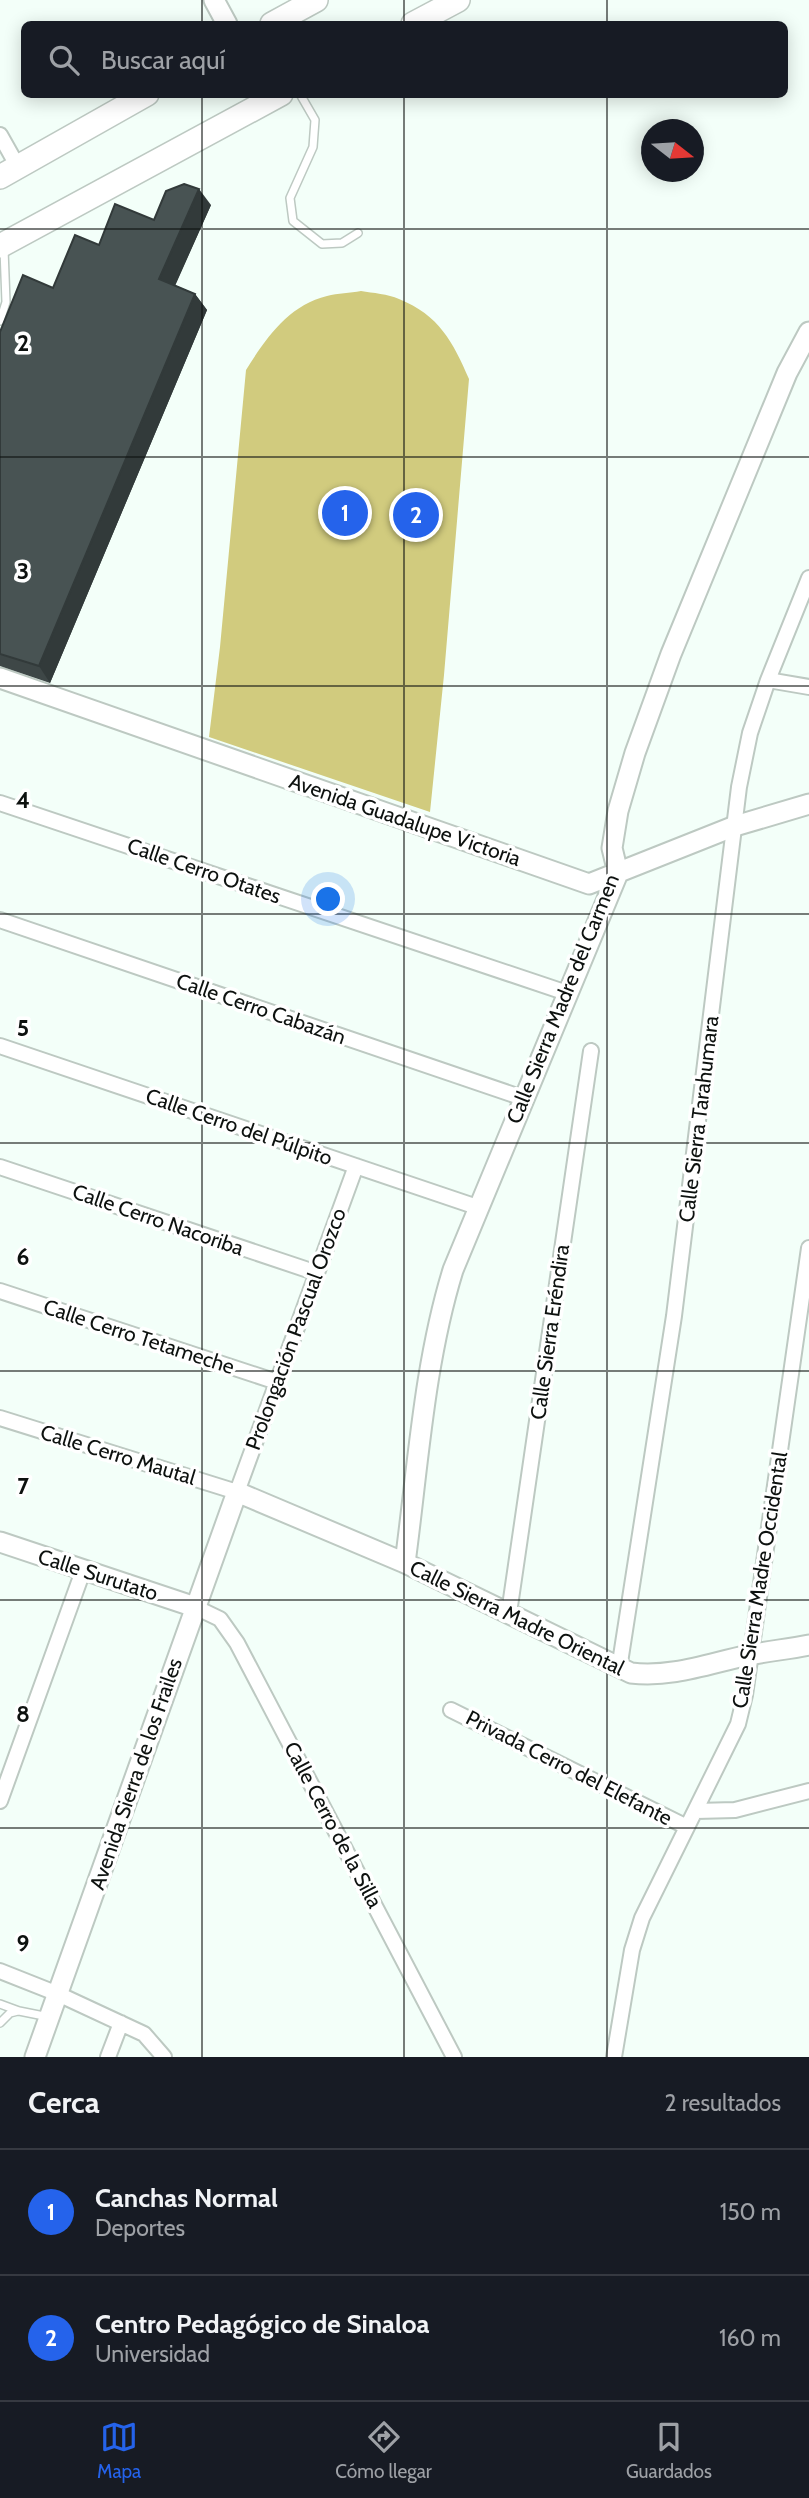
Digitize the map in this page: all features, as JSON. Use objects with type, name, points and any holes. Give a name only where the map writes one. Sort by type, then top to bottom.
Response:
[{"type":"main road","points":[[278,21],[316,0]]},
{"type":"main road","points":[[418,21],[458,0]]},
{"type":"main road","points":[[9,172],[140,98]]},
{"type":"main road","points":[[2,245],[270,98]]},
{"type":"street","points":[[214,0],[225,21]]},
{"type":"street","points":[[0,135],[9,172]]},
{"type":"street","name":"Calle Sierra Madre del Carmen","points":[[405,1563],[440,1311],[453,1270],[618,873],[612,848],[618,811],[635,753],[671,654],[787,373],[809,332]]},
{"type":"street","name":"Calle Sierra Tarahumara","points":[[620,1669],[674,1316],[739,787],[750,733],[809,578]]},
{"type":"street","name":"Avenida Guadalupe Victoria","points":[[0,678],[589,884],[735,827],[809,804]]},
{"type":"street","points":[[768,680],[809,687]]},
{"type":"street","name":"Calle Cerro Otates","points":[[0,803],[567,993]]},
{"type":"street","name":"Calle Cerro Cabazán","points":[[0,919],[523,1098]]},
{"type":"street","name":"Calle Cerro del Púlpito","points":[[0,1046],[477,1207]]},
{"type":"street","name":"Calle Sierra Eréndira","points":[[509,1613],[591,1051]]},
{"type":"street","name":"Prolongación Pascual Orozco","points":[[237,1492],[356,1166]]},
{"type":"street","name":"Calle Cerro Nacoriba","points":[[0,1167],[317,1273]]},
{"type":"street","name":"Calle Sierra Madre Occidental","points":[[614,2057],[632,1950],[642,1918],[738,1724],[745,1695],[809,1248]]},
{"type":"street","name":"Calle Cerro Tetameche","points":[[0,1291],[277,1382]]},
{"type":"street","name":"Calle Cerro Mautal","points":[[0,1418],[237,1492]]},
{"type":"street","name":"Calle Sierra Madre Oriental","points":[[237,1492],[405,1563],[631,1674],[651,1675],[689,1670],[749,1655],[809,1645]]},
{"type":"street","name":"Avenida Sierra de los Frailes","points":[[36,2057],[237,1492]]},
{"type":"street","name":"Calle Surutato","points":[[0,1542],[195,1607]]},
{"type":"street","points":[[0,1801],[83,1571]]},
{"type":"street","name":"Calle Cerro de la Silla","points":[[195,1607],[220,1619],[237,1643],[454,2057]]},
{"type":"street","name":"Privada Cerro del Elefante","points":[[451,1710],[687,1827]]},
{"type":"street","points":[[696,1811],[735,1810],[809,1791]]},
{"type":"street","points":[[0,1971],[58,1994],[144,2034],[164,2057]]},
{"type":"street","points":[[108,2057],[121,2023]]},
{"type":"lane","points":[[302,98],[315,120],[313,147],[290,198],[293,221],[322,244],[342,243],[358,233]]},
{"type":"lane","points":[[0,321],[6,295],[2,245]]},
{"type":"lane","points":[[0,2004],[50,2017]]},
{"type":"lane","points":[[0,2023],[10,2013],[19,2011]]},
{"type":"shaded area","points":[[361,291],[395,297],[425,313],[443,331],[469,379],[430,812],[209,737],[246,370],[270,335],[301,307],[327,296]]},
{"type":"building","points":[[184,184],[199,189],[159,279],[195,294],[39,666],[0,654],[0,332],[23,275],[53,288],[75,235],[99,245],[115,204],[154,220],[166,191]]},
{"type":"place","name":"Canchas Normal","points":[[345,513]]},
{"type":"place","name":"Centro Pedagógico de Sinaloa","points":[[416,515]]}]
